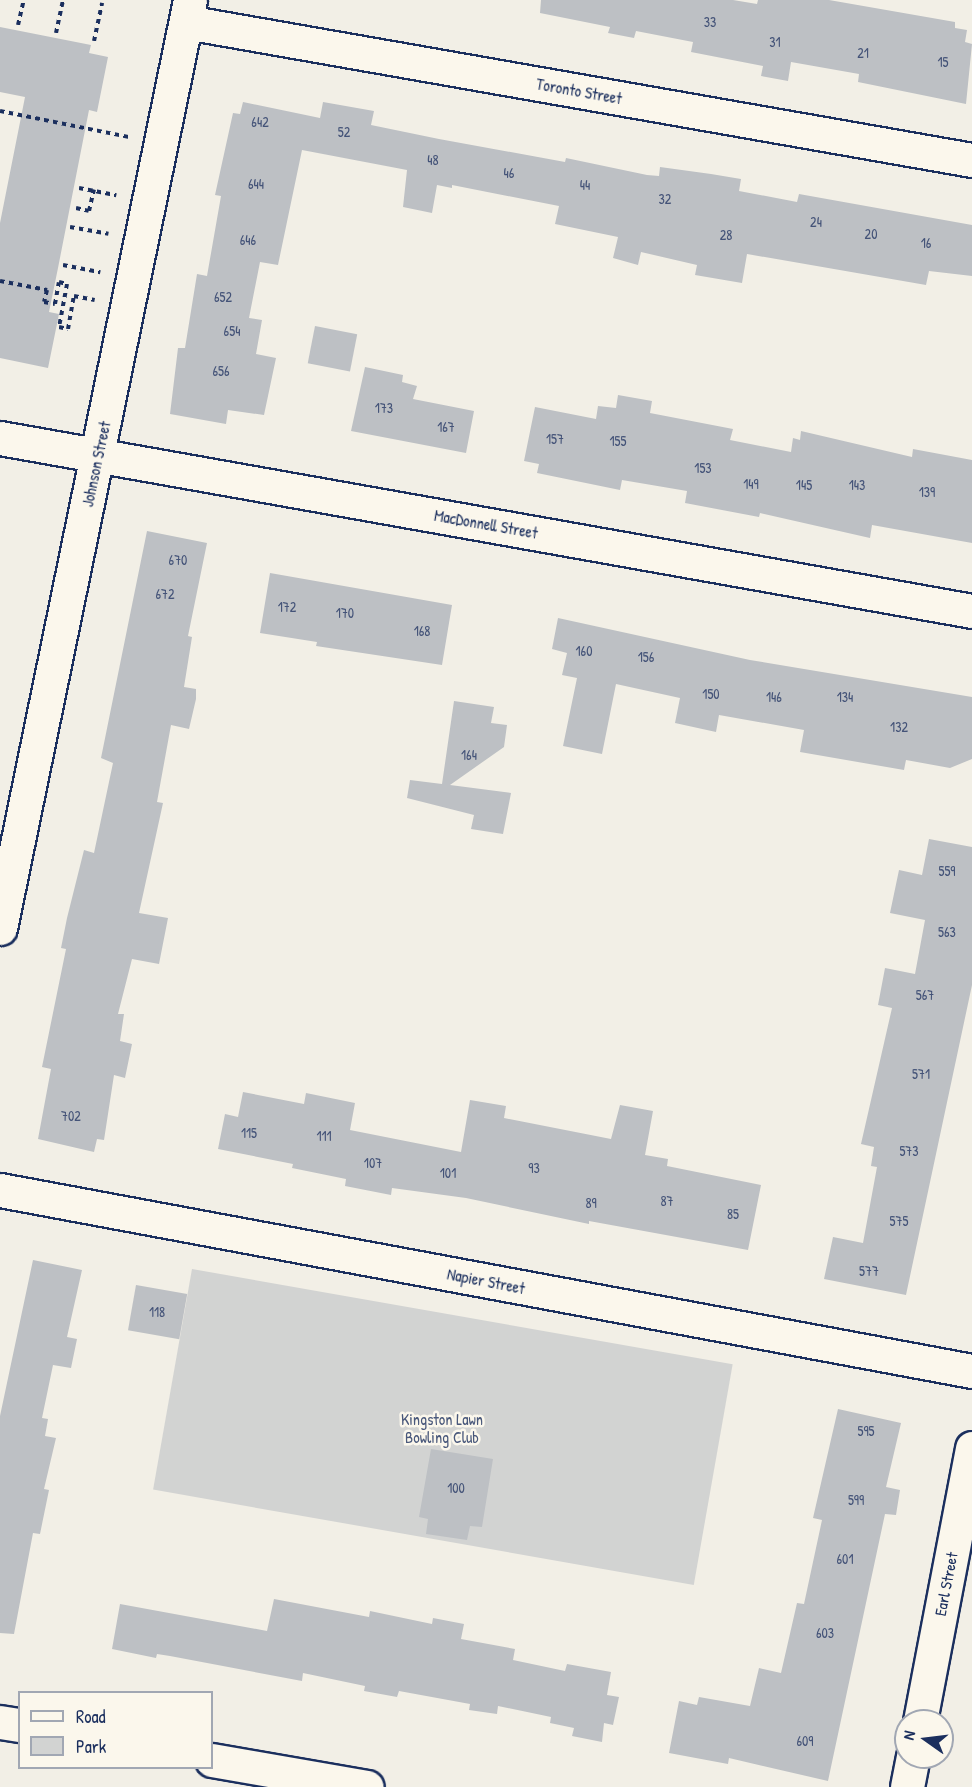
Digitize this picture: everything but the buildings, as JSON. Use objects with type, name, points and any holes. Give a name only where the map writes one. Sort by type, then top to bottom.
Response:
[{"type":"street","name":"Toronto Street","points":[[188,11],[972,160]]},
{"type":"street","name":"Johnson Street","points":[[0,928],[188,11]]},
{"type":"street","name":"MacDonnell Street","points":[[0,438],[972,611]]},
{"type":"street","name":"Napier Street","points":[[0,1190],[972,1371]]},
{"type":"street","name":"Earl Street","points":[[922,1709],[972,1448]]},
{"type":"street","points":[[0,1722],[18,1725]]},
{"type":"street","points":[[213,1760],[367,1787]]},
{"type":"street","points":[[907,1787],[911,1769]]},
{"type":"path","points":[[18,25],[24,0]]},
{"type":"path","points":[[56,33],[63,0]]},
{"type":"path","points":[[94,41],[102,3]]},
{"type":"path","points":[[0,111],[135,138]]},
{"type":"path","points":[[79,188],[123,196]]},
{"type":"path","points":[[76,208],[89,211],[93,190]]},
{"type":"path","points":[[70,227],[115,236]]},
{"type":"path","points":[[63,265],[108,273]]},
{"type":"path","points":[[0,281],[47,290],[44,302],[54,304],[59,282],[67,284],[59,327],[68,329],[74,296],[102,301]]},
{"type":"green space","name":"Kingston Lawn Bowling Club","points":[[192,1269],[733,1364],[694,1585],[153,1490]]}]
